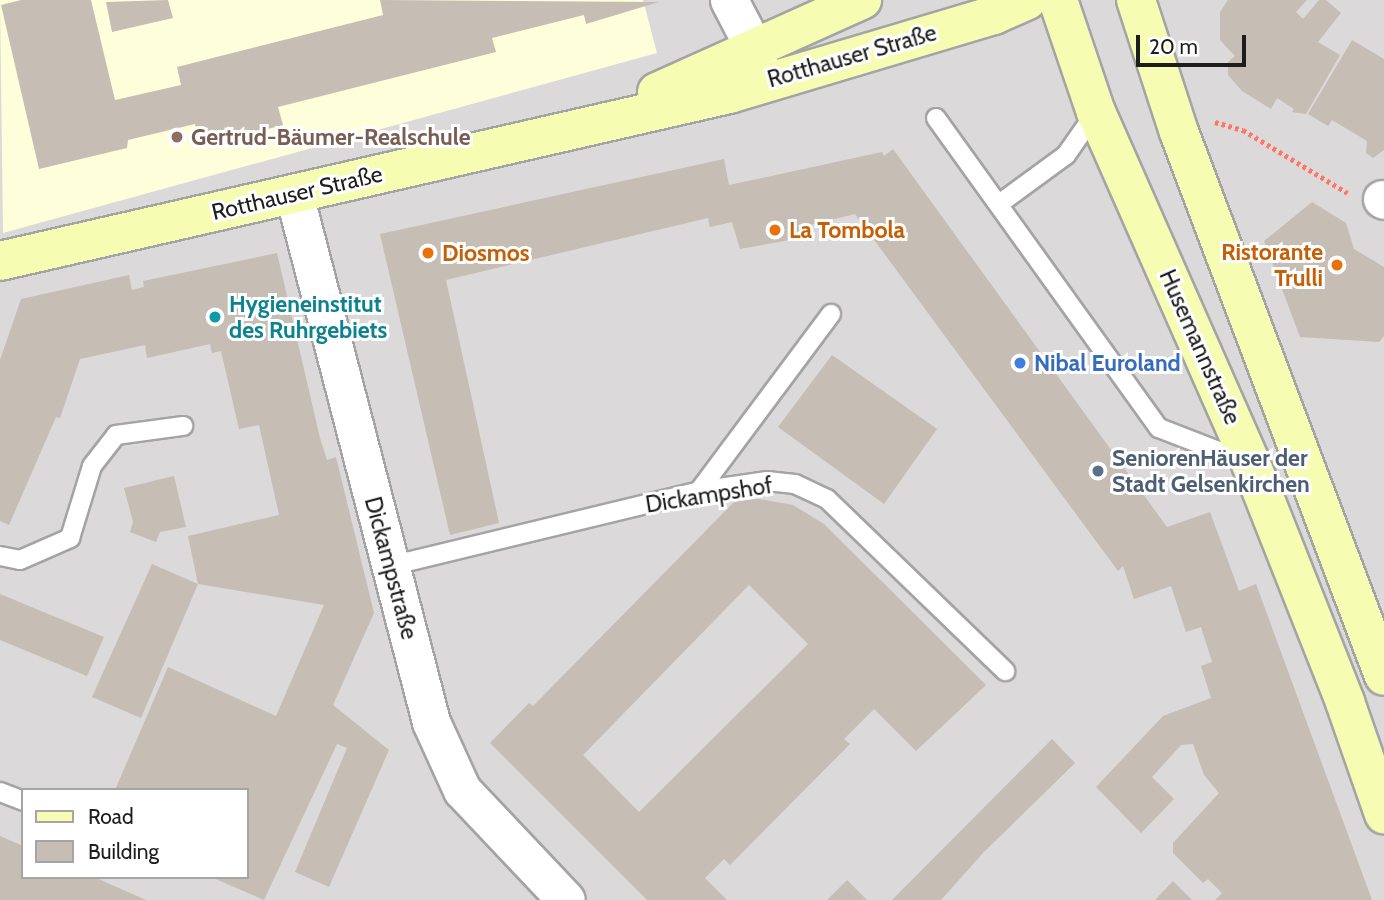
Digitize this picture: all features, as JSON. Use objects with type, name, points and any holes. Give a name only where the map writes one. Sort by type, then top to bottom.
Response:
[{"type":"main road","name":"Rotthauser Straße","points":[[759,65],[862,0]]},
{"type":"main road","name":"Rotthauser Straße","points":[[0,261],[294,194],[593,121],[759,65],[994,15],[1027,0]]},
{"type":"main road","name":"Husemannstraße","points":[[1058,0],[1096,112],[1251,464],[1384,814]]},
{"type":"main road","points":[[1136,0],[1179,132],[1384,676]]},
{"type":"street","points":[[729,0],[759,65]]},
{"type":"street","name":"Dickampstraße","points":[[294,194],[431,722],[462,790],[542,892]]},
{"type":"lane","points":[[999,204],[1066,155],[1096,112]]},
{"type":"lane","points":[[936,118],[1159,428],[1251,464]]},
{"type":"lane","points":[[699,491],[831,314]]},
{"type":"lane","points":[[0,556],[20,560],[70,538],[92,466],[116,435],[183,426]]},
{"type":"lane","name":"Dickampshof","points":[[390,566],[699,491],[767,481],[795,484],[827,499],[1005,671]]},
{"type":"lane","points":[[0,792],[21,800]]},
{"type":"path","points":[[1179,132],[1215,122],[1243,130],[1346,193],[1372,192],[1383,199]]},
{"type":"shaded area","points":[[0,0],[1384,0],[1384,900],[0,900]]},
{"type":"shaded area","name":"Gertrud-Bäumer-Realschule","points":[[0,0],[643,0],[657,53],[3,233]]},
{"type":"building","points":[[21,0],[91,0],[115,100],[181,85],[177,67],[383,15],[380,0],[659,2],[586,24],[584,15],[492,38],[496,52],[278,107],[283,125],[200,147],[195,124],[128,140],[127,148],[39,169],[1,5]]},
{"type":"building","points":[[168,0],[173,18],[112,32],[106,2]]},
{"type":"building","points":[[1228,0],[1307,0],[1296,12],[1303,19],[1319,0],[1326,0],[1341,13],[1318,42],[1340,55],[1306,114],[1292,112],[1294,109],[1277,98],[1271,109],[1242,91],[1228,75],[1228,62],[1235,56],[1220,40],[1220,12]]},
{"type":"building","points":[[1352,40],[1384,59],[1384,150],[1373,158],[1366,153],[1367,141],[1332,120],[1328,126],[1308,114]]},
{"type":"building","points":[[893,149],[1167,527],[1210,512],[1239,591],[1256,584],[1372,900],[1215,900],[1222,893],[1208,879],[1203,883],[1173,853],[1173,843],[1219,793],[1204,775],[1193,744],[1181,745],[1152,777],[1174,799],[1141,833],[1096,787],[1163,716],[1211,698],[1201,666],[1212,662],[1201,627],[1186,632],[1171,586],[1134,599],[1123,566],[1118,571],[855,214],[810,225],[812,236],[740,249],[732,222],[710,227],[708,218],[446,280],[499,523],[450,535],[380,234],[724,159],[729,185],[882,152],[884,156]]},
{"type":"building","points":[[1312,202],[1346,223],[1354,249],[1384,267],[1384,336],[1379,342],[1300,337],[1264,241]]},
{"type":"building","points":[[277,253],[320,438],[327,460],[336,457],[374,613],[333,705],[389,750],[329,887],[295,872],[347,748],[337,744],[264,900],[216,879],[248,879],[248,788],[116,788],[168,667],[276,716],[324,605],[198,584],[188,536],[279,515],[259,425],[239,429],[221,351],[212,353],[210,344],[147,358],[145,345],[80,359],[60,418],[56,417],[9,525],[0,521],[0,360],[21,299],[129,275],[132,290],[144,287],[143,281]]},
{"type":"building","points":[[832,355],[937,429],[884,504],[778,427]]},
{"type":"building","points":[[174,476],[186,527],[160,532],[156,542],[130,532],[133,522],[124,488]]},
{"type":"building","points":[[759,499],[793,505],[824,524],[986,685],[916,751],[874,709],[844,739],[850,744],[730,865],[724,859],[705,878],[727,900],[647,900],[490,743],[529,703],[533,706],[736,500]],"holes":[[[749,585],[808,644],[639,812],[583,755]]]},
{"type":"building","points":[[152,564],[198,584],[141,718],[92,697]]},
{"type":"building","points":[[0,594],[104,637],[87,676],[0,640]]},
{"type":"building","points":[[1052,739],[1075,763],[983,853],[941,900],[892,900]]},
{"type":"building","points":[[0,836],[21,845],[21,879],[99,879],[146,900],[0,900]]},
{"type":"building","points":[[847,880],[867,900],[827,900]]},
{"type":"building","points":[[1173,881],[1192,900],[1155,900]]},
{"type":"place","name":"Gertrud-Bäumer-Realschule","points":[[177,137]]},
{"type":"place","name":"La Tombola","points":[[775,230]]},
{"type":"place","name":"Diosmos","points":[[428,253]]},
{"type":"place","name":"Ristorante Trulli","points":[[1337,265]]},
{"type":"place","name":"Hygieneinstitut des Ruhrgebiets","points":[[215,317]]},
{"type":"place","name":"Nibal Euroland","points":[[1020,363]]},
{"type":"place","name":"SeniorenHäuser der Stadt Gelsenkirchen","points":[[1098,471]]}]
